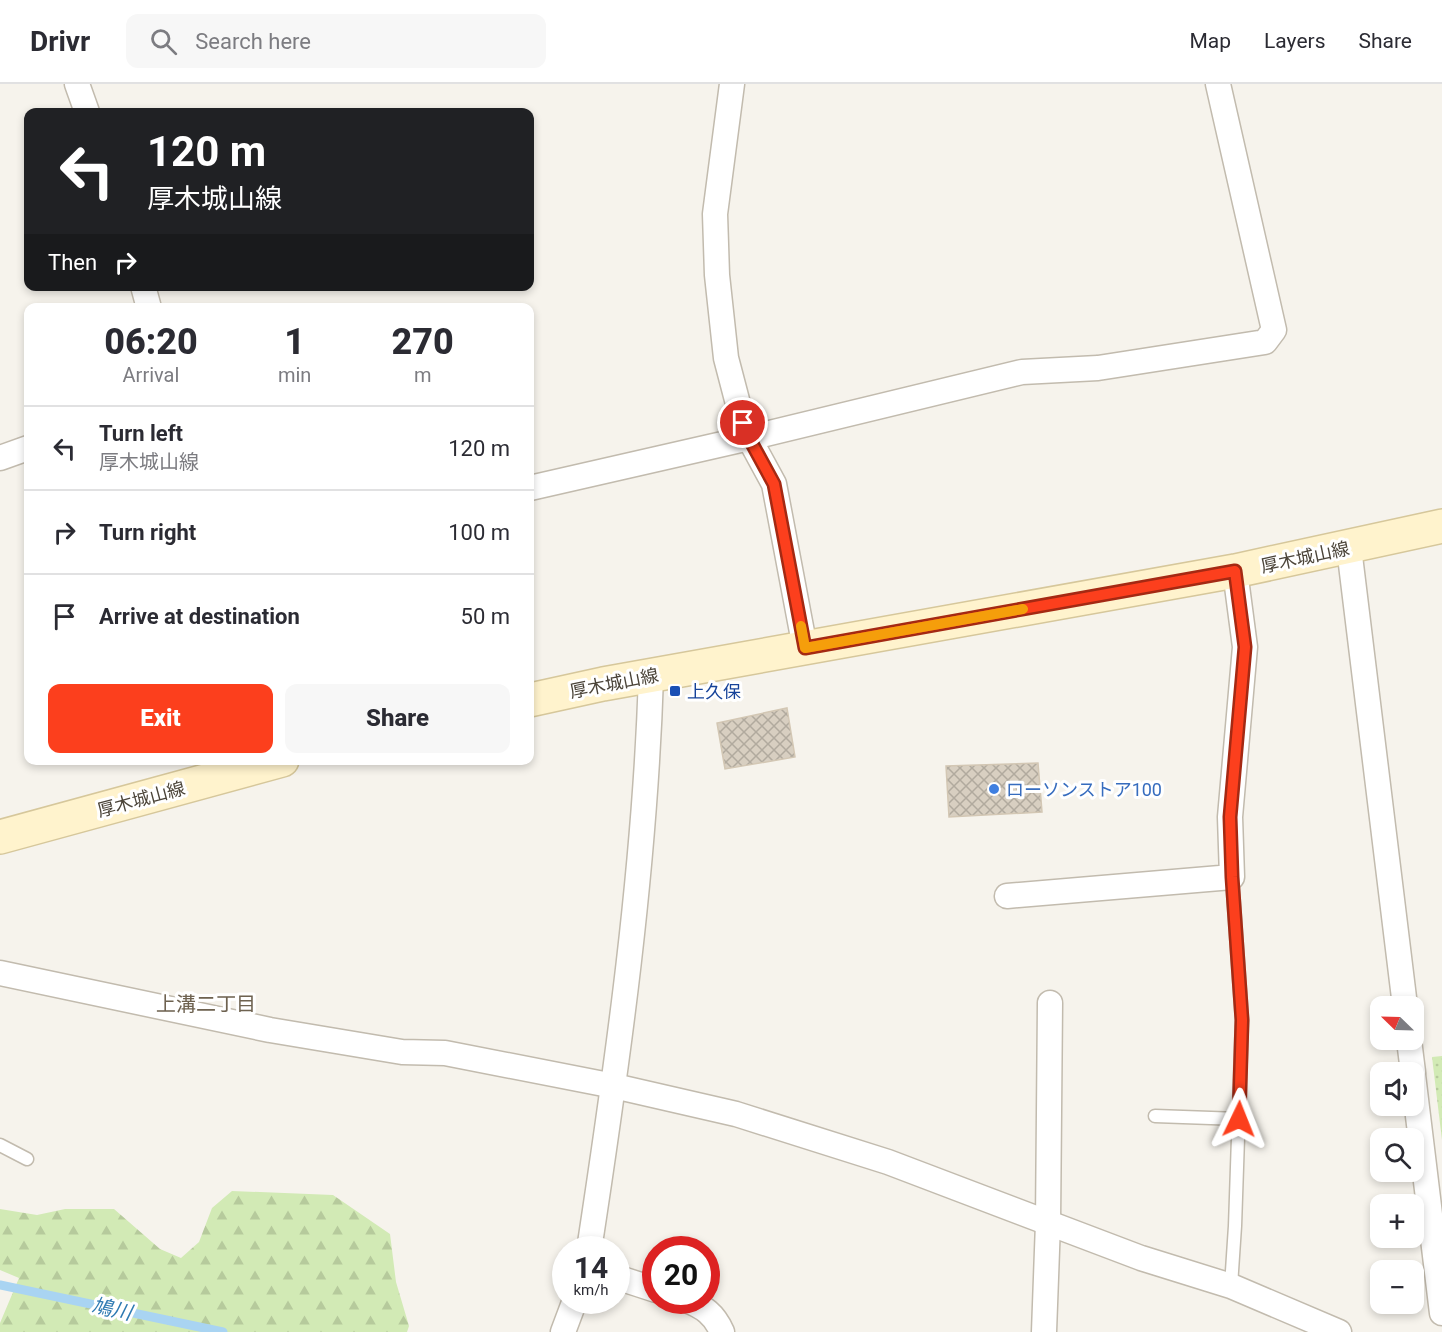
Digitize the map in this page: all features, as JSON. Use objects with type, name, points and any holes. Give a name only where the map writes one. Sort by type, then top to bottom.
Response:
[{"type":"main road","name":"厚木城山線","points":[[534,699],[1235,571],[1442,526]]},
{"type":"main road","name":"厚木城山線","points":[[0,837],[264,765]]},
{"type":"street","points":[[77,84],[86,108]]},
{"type":"street","points":[[732,84],[715,214],[717,275],[726,358],[749,438],[774,484],[805,648]]},
{"type":"street","points":[[534,487],[1022,372],[1098,368],[1265,342],[1274,330],[1218,84]]},
{"type":"street","points":[[0,458],[24,449]]},
{"type":"street","points":[[1349,548],[1404,996]]},
{"type":"street","points":[[1007,896],[1232,877],[1230,806],[1245,647],[1235,571]]},
{"type":"street","points":[[592,1236],[614,1086],[644,812],[651,676]]},
{"type":"street","points":[[0,973],[270,1030],[402,1052],[445,1053],[614,1086],[736,1114],[888,1162],[1141,1258],[1231,1286],[1339,1332]]},
{"type":"street","points":[[1044,1332],[1048,1223],[1050,1004]]},
{"type":"street","points":[[1418,1116],[1442,1313]]},
{"type":"street","points":[[563,1332],[570,1314]]},
{"type":"street","points":[[712,1314],[723,1332]]},
{"type":"lane","points":[[1231,1286],[1242,1020],[1232,877]]},
{"type":"lane","points":[[1155,1116],[1239,1119]]},
{"type":"lane","points":[[0,1145],[27,1159]]},
{"type":"green space","points":[[1442,1056],[1442,1140],[1432,1057]]},
{"type":"green space","points":[[232,1191],[333,1195],[390,1234],[396,1282],[409,1326],[407,1332],[0,1332],[0,1323],[19,1278],[0,1270],[0,1209],[37,1215],[65,1209],[114,1209],[160,1249],[181,1258],[199,1242],[212,1208]]},
{"type":"building","points":[[787,708],[795,757],[725,769],[717,723]]},
{"type":"building","name":"ローソンストア100","points":[[1038,763],[1042,812],[949,817],[946,766]]},
{"type":"waterway","name":"鳩川","points":[[0,1285],[223,1332]]},
{"type":"slow traffic","points":[[801,626],[805,648],[1023,609]]},
{"type":"place","name":"上久保","points":[[675,691]]},
{"type":"place","name":"ローソンストア100","points":[[994,789]]},
{"type":"district","name":"上溝二丁目","points":[[206,1004]]},
{"type":"route","points":[[743,423],[774,484],[805,648],[1235,571],[1245,647],[1233,761],[1230,817],[1242,1020],[1239,1119]]}]
